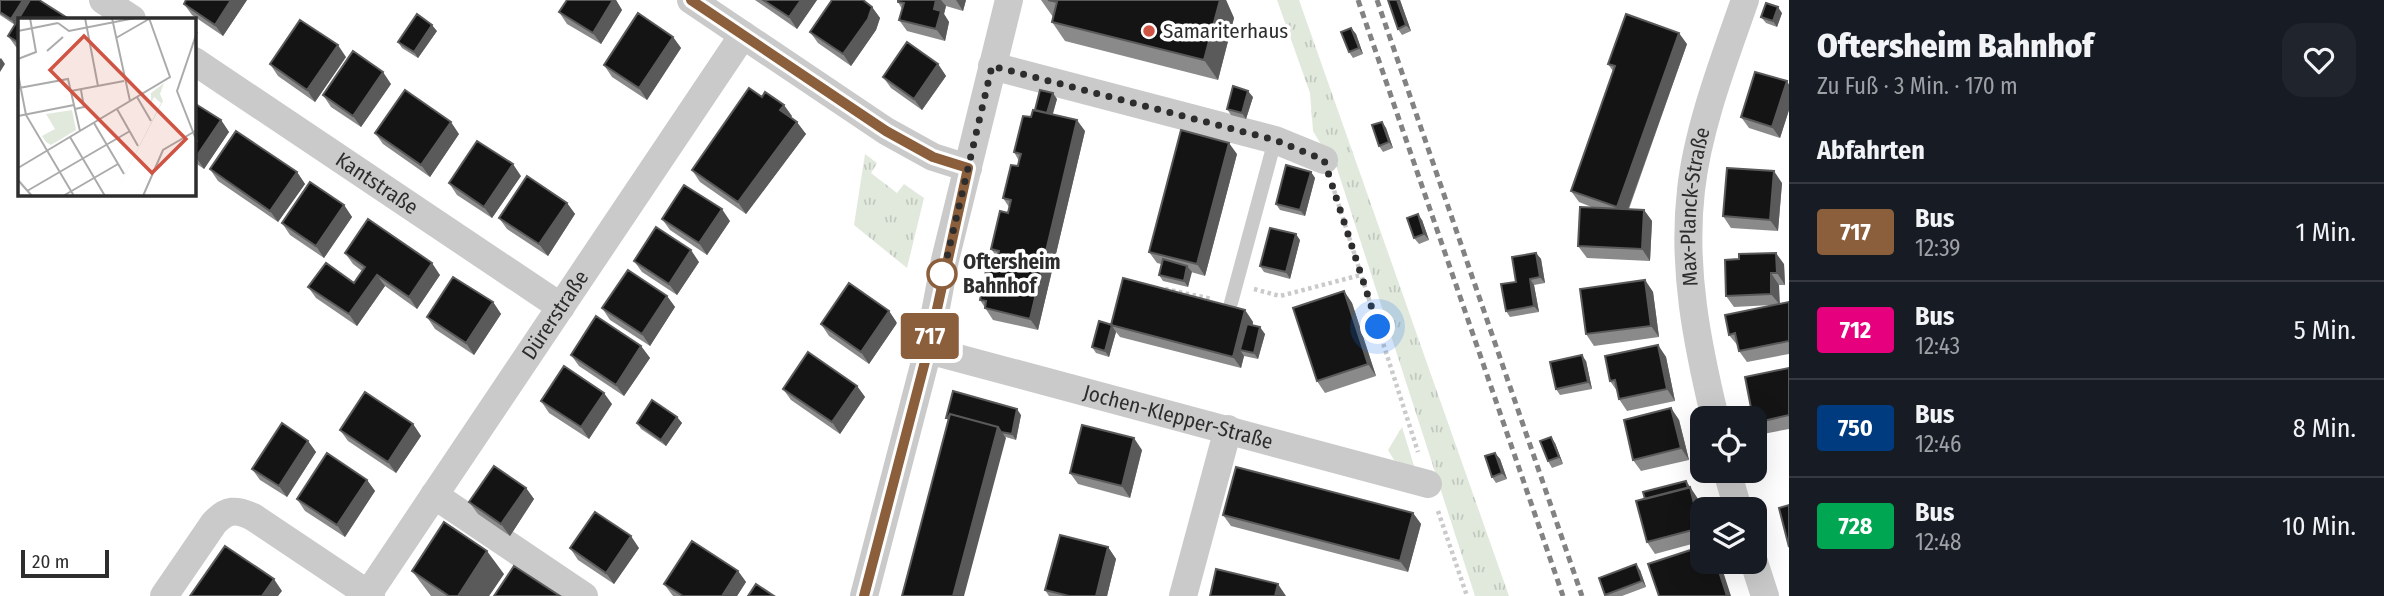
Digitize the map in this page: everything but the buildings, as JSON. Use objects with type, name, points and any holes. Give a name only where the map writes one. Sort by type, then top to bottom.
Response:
[{"type":"street","points":[[103,0],[130,18]]},
{"type":"street","points":[[691,0],[886,131],[933,157],[968,168]]},
{"type":"street","points":[[864,596],[928,350],[1009,0]]},
{"type":"street","name":"Max-Planck-Straße","points":[[1712,406],[1692,306],[1689,219],[1691,188],[1707,120],[1745,0]]},
{"type":"street","name":"Dürerstraße","points":[[370,595],[434,495],[743,35]]},
{"type":"street","name":"Kantstraße","points":[[196,62],[561,307]]},
{"type":"street","points":[[992,66],[1275,140],[1324,160]]},
{"type":"street","name":"Jochen-Klepper-Straße","points":[[928,350],[1428,484]]},
{"type":"street","points":[[1183,596],[1228,429]]},
{"type":"street","points":[[434,495],[584,596]]},
{"type":"street","points":[[164,596],[205,534],[223,513],[234,510],[246,513],[370,595]]},
{"type":"street","points":[[1758,574],[1765,596]]},
{"type":"lane","points":[[1231,303],[1275,140]]},
{"type":"path","points":[[1324,160],[1466,596]]},
{"type":"path","points":[[1236,285],[1280,296],[1362,275]]},
{"type":"path","points":[[1165,289],[1231,303]]},
{"type":"green space","points":[[1277,0],[1299,0],[1509,596],[1475,596],[1333,156],[1325,151],[1313,131],[1310,93]]},
{"type":"green space","points":[[865,154],[877,163],[871,173],[897,193],[904,184],[924,198],[907,268],[854,225]]},
{"type":"green space","points":[[1402,427],[1415,469],[1394,460],[1388,450]]},
{"type":"railway","points":[[1358,0],[1563,596]]},
{"type":"railway","points":[[1377,0],[1582,596]]},
{"type":"bus line","name":"717","points":[[691,0],[886,131],[933,157],[968,168],[945,260],[928,350],[864,596]]},
{"type":"place","name":"Samariterhaus","points":[[1149,31]]},
{"type":"place","name":"Oftersheim Bahnhof","points":[[942,274]]},
{"type":"route","points":[[942,274],[941,283],[992,66],[1275,140],[1308,151],[1324,160],[1378,327]]}]
